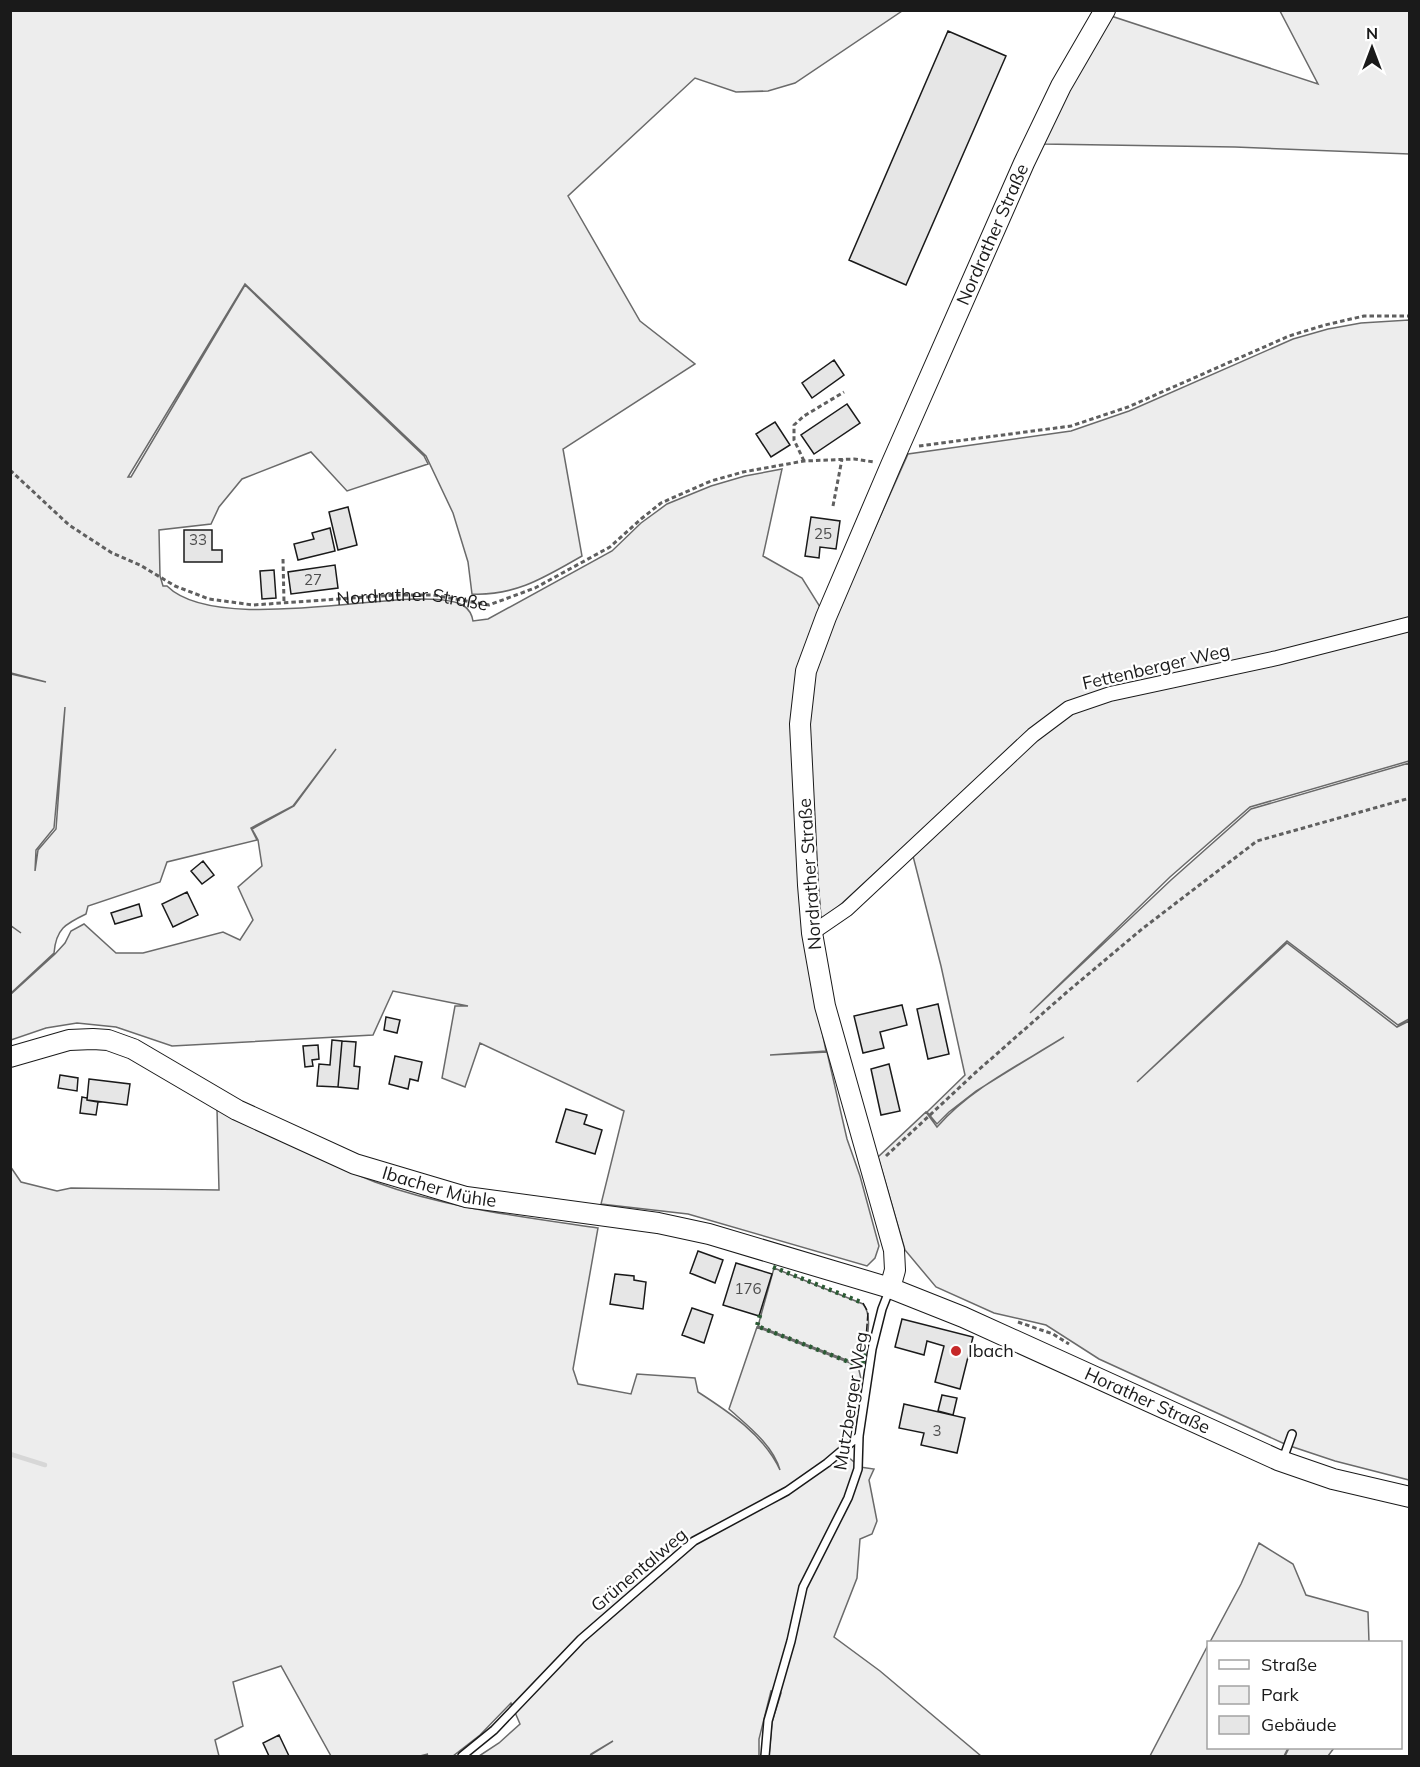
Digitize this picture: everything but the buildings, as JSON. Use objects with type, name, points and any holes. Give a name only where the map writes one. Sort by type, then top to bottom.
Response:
[{"type":"main road","name":"Nordrather Straße","points":[[890,1288],[895,1270],[894,1250],[825,1006],[812,933],[800,724],[806,671],[826,617],[891,465],[1038,134],[1061,86],[1105,10]]},
{"type":"main road","name":"Ibacher Mühle","points":[[10,1057],[69,1040],[108,1040],[133,1049],[237,1110],[355,1164],[466,1197],[658,1223],[709,1234],[890,1288]]},
{"type":"main road","name":"Horather Straße","points":[[890,1288],[963,1317],[1282,1461],[1333,1479],[1410,1497]]},
{"type":"street","name":"Fettenberger Weg","points":[[812,933],[847,909],[1033,735],[1069,708],[1110,694],[1277,658],[1410,624]]},
{"type":"lane","name":"Mutzberger Weg","points":[[765,1756],[768,1721],[791,1641],[802,1587],[848,1498],[858,1469],[859,1436],[872,1349],[890,1288]]},
{"type":"lane","points":[[1282,1461],[1292,1434]]},
{"type":"lane","name":"Grünentalweg","points":[[462,1756],[494,1730],[581,1640],[694,1541],[787,1491],[827,1463],[859,1436]]},
{"type":"path","points":[[899,447],[923,446],[1071,426],[1128,407],[1289,336],[1364,316],[1410,316]]},
{"type":"path","points":[[804,461],[794,440],[794,425],[804,416],[844,392]]},
{"type":"path","points":[[833,506],[842,459]]},
{"type":"path","name":"Nordrather Straße","points":[[10,470],[69,525],[112,553],[140,565],[175,586],[209,599],[253,605],[395,595],[434,595],[489,605],[535,588],[610,547],[662,503],[711,481],[774,465],[804,461],[854,459],[891,465]]},
{"type":"path","points":[[283,559],[284,603]]},
{"type":"path","points":[[871,1170],[942,1102],[1067,992],[1142,930],[1257,841],[1410,798]]},
{"type":"green space","points":[[11,11],[902,11],[795,83],[768,91],[736,92],[695,78],[568,196],[640,321],[695,364],[563,449],[582,556],[530,584],[503,592],[472,594],[468,562],[453,513],[426,456],[245,284],[128,477],[131,477],[245,285],[424,456],[428,464],[347,491],[311,452],[242,479],[219,507],[211,524],[159,530],[160,576],[163,586],[167,586],[188,599],[216,607],[287,609],[393,600],[436,599],[464,606],[468,609],[473,621],[488,619],[612,551],[641,523],[667,504],[711,486],[745,476],[782,469],[763,556],[802,578],[820,607],[837,613],[908,454],[1071,431],[1129,411],[1293,339],[1361,323],[1409,320],[1409,761],[1250,807],[1170,877],[1030,1013],[1171,880],[1251,809],[1409,763],[1409,1019],[1398,1025],[1287,941],[1137,1082],[1287,943],[1397,1027],[1409,1021],[1409,1480],[1335,1461],[1287,1445],[1099,1359],[1046,1325],[994,1313],[936,1287],[905,1250],[878,1157],[926,1112],[937,1127],[965,1100],[988,1084],[976,1091],[949,1112],[937,1124],[927,1112],[965,1075],[941,966],[913,856],[900,850],[826,918],[821,918],[818,913],[811,976],[826,1051],[770,1055],[827,1052],[847,1139],[860,1176],[879,1246],[875,1258],[867,1266],[688,1214],[601,1204],[624,1111],[480,1043],[465,1087],[442,1078],[455,1006],[468,1006],[393,991],[373,1035],[172,1046],[116,1027],[77,1023],[46,1028],[11,1040],[10,995],[55,954],[65,943],[71,931],[84,924],[116,953],[143,953],[223,932],[240,940],[253,920],[238,887],[262,866],[258,840],[252,829],[294,806],[336,749],[293,806],[251,828],[257,840],[167,862],[160,882],[88,906],[86,914],[67,924],[59,933],[54,953],[11,993],[11,926],[21,933],[10,925],[11,674],[46,682],[11,673]],"holes":[[[65,707],[56,829],[38,850],[35,871],[36,850],[54,828]]]},
{"type":"green space","points":[[1280,11],[1409,11],[1409,154],[1235,147],[1042,144],[1057,112],[1111,16],[1318,84]]},
{"type":"green space","points":[[217,1109],[335,1165],[402,1191],[485,1211],[598,1228],[573,1369],[578,1384],[631,1394],[637,1374],[695,1378],[698,1392],[745,1425],[765,1446],[780,1470],[777,1461],[766,1444],[729,1409],[757,1327],[858,1366],[862,1383],[856,1437],[840,1450],[860,1467],[874,1469],[869,1480],[877,1521],[872,1534],[860,1539],[857,1578],[834,1637],[880,1671],[981,1756],[769,1756],[772,1722],[781,1693],[771,1691],[759,1739],[759,1756],[591,1756],[613,1741],[591,1754],[590,1756],[479,1756],[499,1743],[520,1724],[511,1703],[480,1735],[453,1756],[423,1756],[428,1754],[420,1756],[331,1756],[281,1666],[233,1682],[243,1726],[215,1740],[219,1756],[11,1756],[10,1166],[21,1182],[57,1191],[71,1188],[219,1190]]},
{"type":"green space","points":[[774,1268],[863,1304],[868,1317],[868,1334],[862,1366],[758,1326]]},
{"type":"green space","points":[[1259,1543],[1293,1564],[1306,1595],[1368,1612],[1369,1641],[1211,1641],[1241,1584]]},
{"type":"green space","points":[[1207,1647],[1207,1749],[1288,1749],[1284,1756],[1150,1756]]},
{"type":"green space","points":[[1288,1749],[1333,1749],[1328,1756],[1285,1756]]},
{"type":"waterway","points":[[10,1454],[45,1465]]},
{"type":"hedge","points":[[773,1267],[863,1303]]},
{"type":"hedge","points":[[760,1315],[757,1326],[862,1367],[866,1339]]},
{"type":"fence","points":[[863,1303],[868,1312],[866,1339]]},
{"type":"place","name":"Ibach","points":[[956,1351]]}]
